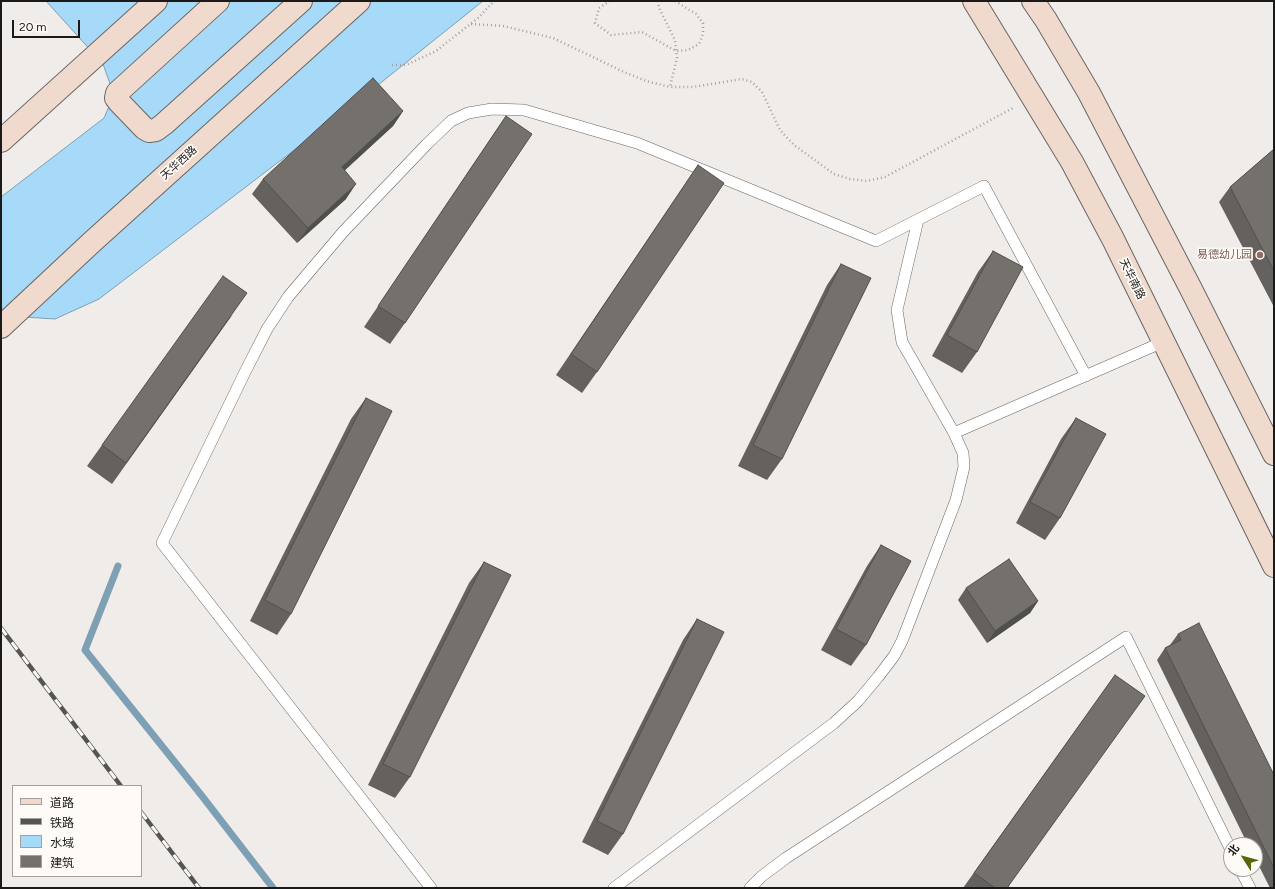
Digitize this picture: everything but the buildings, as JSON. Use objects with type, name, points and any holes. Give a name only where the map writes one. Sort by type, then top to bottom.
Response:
[{"type":"main road","points":[[1,141],[156,1]]},
{"type":"main road","points":[[218,1],[117,93],[116,98],[119,102],[144,128],[149,131],[156,130],[164,124],[301,1]]},
{"type":"main road","name":"天华西路","points":[[1,327],[92,242],[359,1]]},
{"type":"main road","name":"天华南路","points":[[974,1],[1072,162],[1113,239],[1274,566]]},
{"type":"main road","points":[[1033,1],[1085,86],[1192,291],[1274,454]]},
{"type":"lane","points":[[431,888],[162,543],[246,370],[268,329],[288,297],[344,232],[427,144],[451,121],[468,113],[492,109],[524,110],[637,143],[876,241],[984,186],[1086,376]]},
{"type":"lane","points":[[614,888],[834,724],[858,701],[894,656],[902,641],[956,500],[964,467],[963,453],[954,434],[902,342],[897,310],[918,220]]},
{"type":"lane","points":[[954,434],[1163,342]]},
{"type":"lane","points":[[750,888],[762,876],[786,858],[1126,637],[1225,837]]},
{"type":"lane","points":[[1244,877],[1250,888]]},
{"type":"path","points":[[392,65],[406,65],[436,51],[471,24],[494,1]]},
{"type":"path","points":[[610,1],[599,8],[595,23],[602,29],[612,35],[642,32],[676,51],[688,50],[699,44],[703,34],[703,23],[696,14],[675,1]]},
{"type":"path","points":[[658,1],[659,8],[675,40],[678,58],[670,87]]},
{"type":"path","points":[[471,24],[503,26],[553,38],[624,72],[646,81],[670,87],[693,87],[742,79],[752,82],[762,92],[780,130],[794,145],[834,174],[850,179],[867,181],[885,177],[1033,97]]},
{"type":"water","points":[[46,1],[483,1],[348,109],[99,299],[55,319],[9,316],[1,311],[1,197],[104,118],[114,95],[103,64]]},
{"type":"waterway","points":[[118,566],[85,650],[202,796],[273,888]]},
{"type":"railway","points":[[1,628],[120,785]]},
{"type":"railway","points":[[142,813],[199,888]]},
{"type":"place","name":"易德幼儿园","points":[[1260,255]]}]
